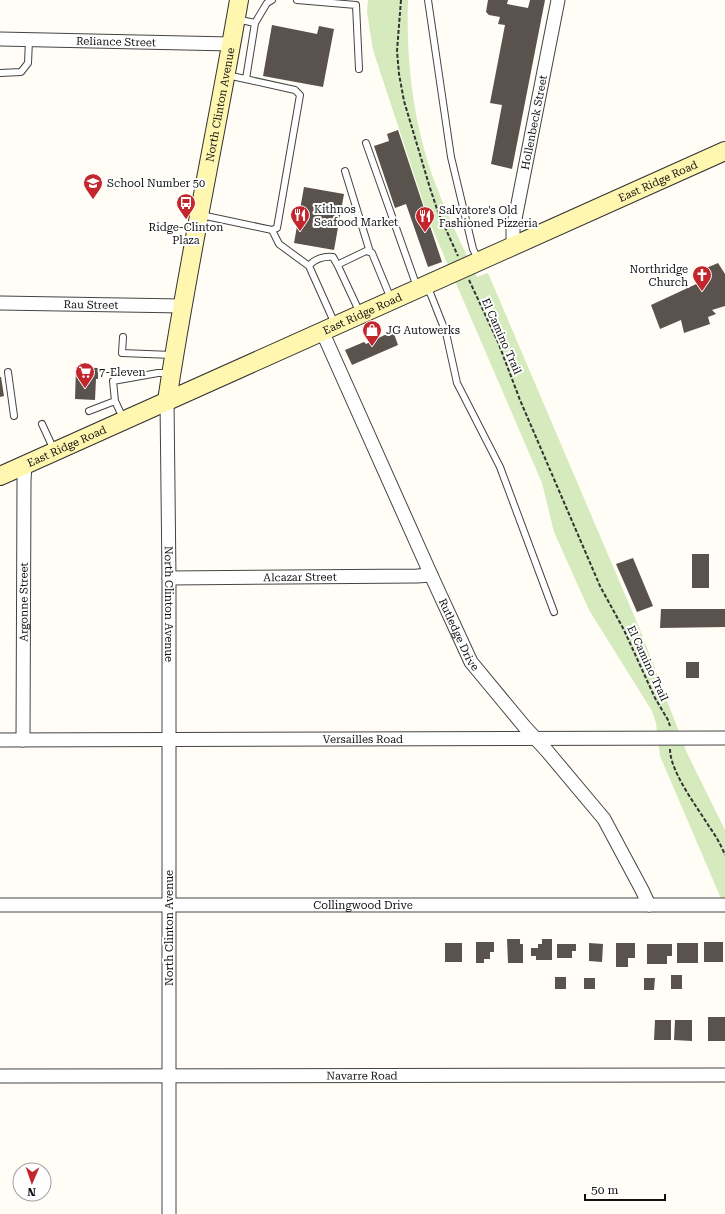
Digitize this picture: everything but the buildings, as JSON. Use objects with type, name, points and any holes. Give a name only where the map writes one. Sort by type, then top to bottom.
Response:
[{"type":"main road","name":"North Clinton Avenue","points":[[167,401],[199,215],[239,0]]},
{"type":"main road","name":"East Ridge Road","points":[[0,476],[725,150]]},
{"type":"street","name":"Hollenbeck Street","points":[[515,245],[513,239],[513,229],[558,0]]},
{"type":"street","name":"Reliance Street","points":[[0,39],[231,44]]},
{"type":"street","name":"Rau Street","points":[[0,303],[183,306]]},
{"type":"street","name":"Rutledge Drive","points":[[329,328],[431,575],[471,662],[604,819],[649,905]]},
{"type":"street","name":"North Clinton Avenue","points":[[167,401],[169,578],[169,1214]]},
{"type":"street","name":"Argonne Street","points":[[24,740],[25,465]]},
{"type":"street","name":"Alcazar Street","points":[[169,578],[431,575]]},
{"type":"street","name":"Versailles Road","points":[[0,740],[725,738]]},
{"type":"street","name":"Collingwood Drive","points":[[0,905],[725,905]]},
{"type":"street","name":"Navarre Road","points":[[0,1076],[725,1075]]},
{"type":"lane","points":[[246,79],[255,23],[267,3],[272,0]]},
{"type":"lane","points":[[297,0],[356,5],[359,69]]},
{"type":"lane","points":[[428,0],[451,157],[473,249],[478,261]]},
{"type":"lane","points":[[236,19],[255,23]]},
{"type":"lane","points":[[0,73],[21,72],[28,63],[29,40]]},
{"type":"lane","points":[[199,215],[272,230],[277,228],[300,95],[295,90],[226,75]]},
{"type":"lane","points":[[366,142],[422,287],[431,295],[446,333],[457,382],[500,467],[554,612]]},
{"type":"lane","points":[[345,171],[370,252],[372,253],[392,300]]},
{"type":"lane","points":[[272,230],[279,244],[309,266],[329,328]]},
{"type":"lane","points":[[338,266],[339,264],[366,251],[370,252]]},
{"type":"lane","points":[[309,266],[312,262],[326,256],[333,257],[360,314]]},
{"type":"lane","points":[[123,337],[122,353],[174,355]]},
{"type":"lane","points":[[8,372],[14,416]]},
{"type":"lane","points":[[124,420],[115,401],[113,381],[158,373],[171,373]]},
{"type":"lane","points":[[89,411],[115,401]]},
{"type":"lane","points":[[42,424],[55,452]]},
{"type":"path","points":[[401,0],[397,51],[399,74],[404,101],[438,212],[459,259]]},
{"type":"path","name":"El Camino Trail","points":[[468,278],[498,342],[520,400],[600,586],[624,630],[655,698],[668,720],[671,758],[681,782],[717,838],[725,855]]},
{"type":"green space","points":[[368,0],[408,0],[408,46],[412,91],[421,136],[434,180],[449,217],[477,277],[488,273],[641,632],[687,753],[725,830],[725,908],[660,756],[656,723],[652,711],[589,610],[554,532],[542,483],[430,223],[373,50],[367,12]]},
{"type":"place","name":"School Number 50","points":[[93,200]]},
{"type":"place","name":"Ridge-Clinton Plaza","points":[[186,220]]},
{"type":"place","name":"Kithnos Seafood Market","points":[[300,232]]},
{"type":"place","name":"Salvatore's Old Fashioned Pizzeria","points":[[425,233]]},
{"type":"place","name":"Northridge Church","points":[[702,292]]},
{"type":"place","name":"JG Autowerks","points":[[372,347]]},
{"type":"place","name":"7-Eleven","points":[[85,389]]}]
